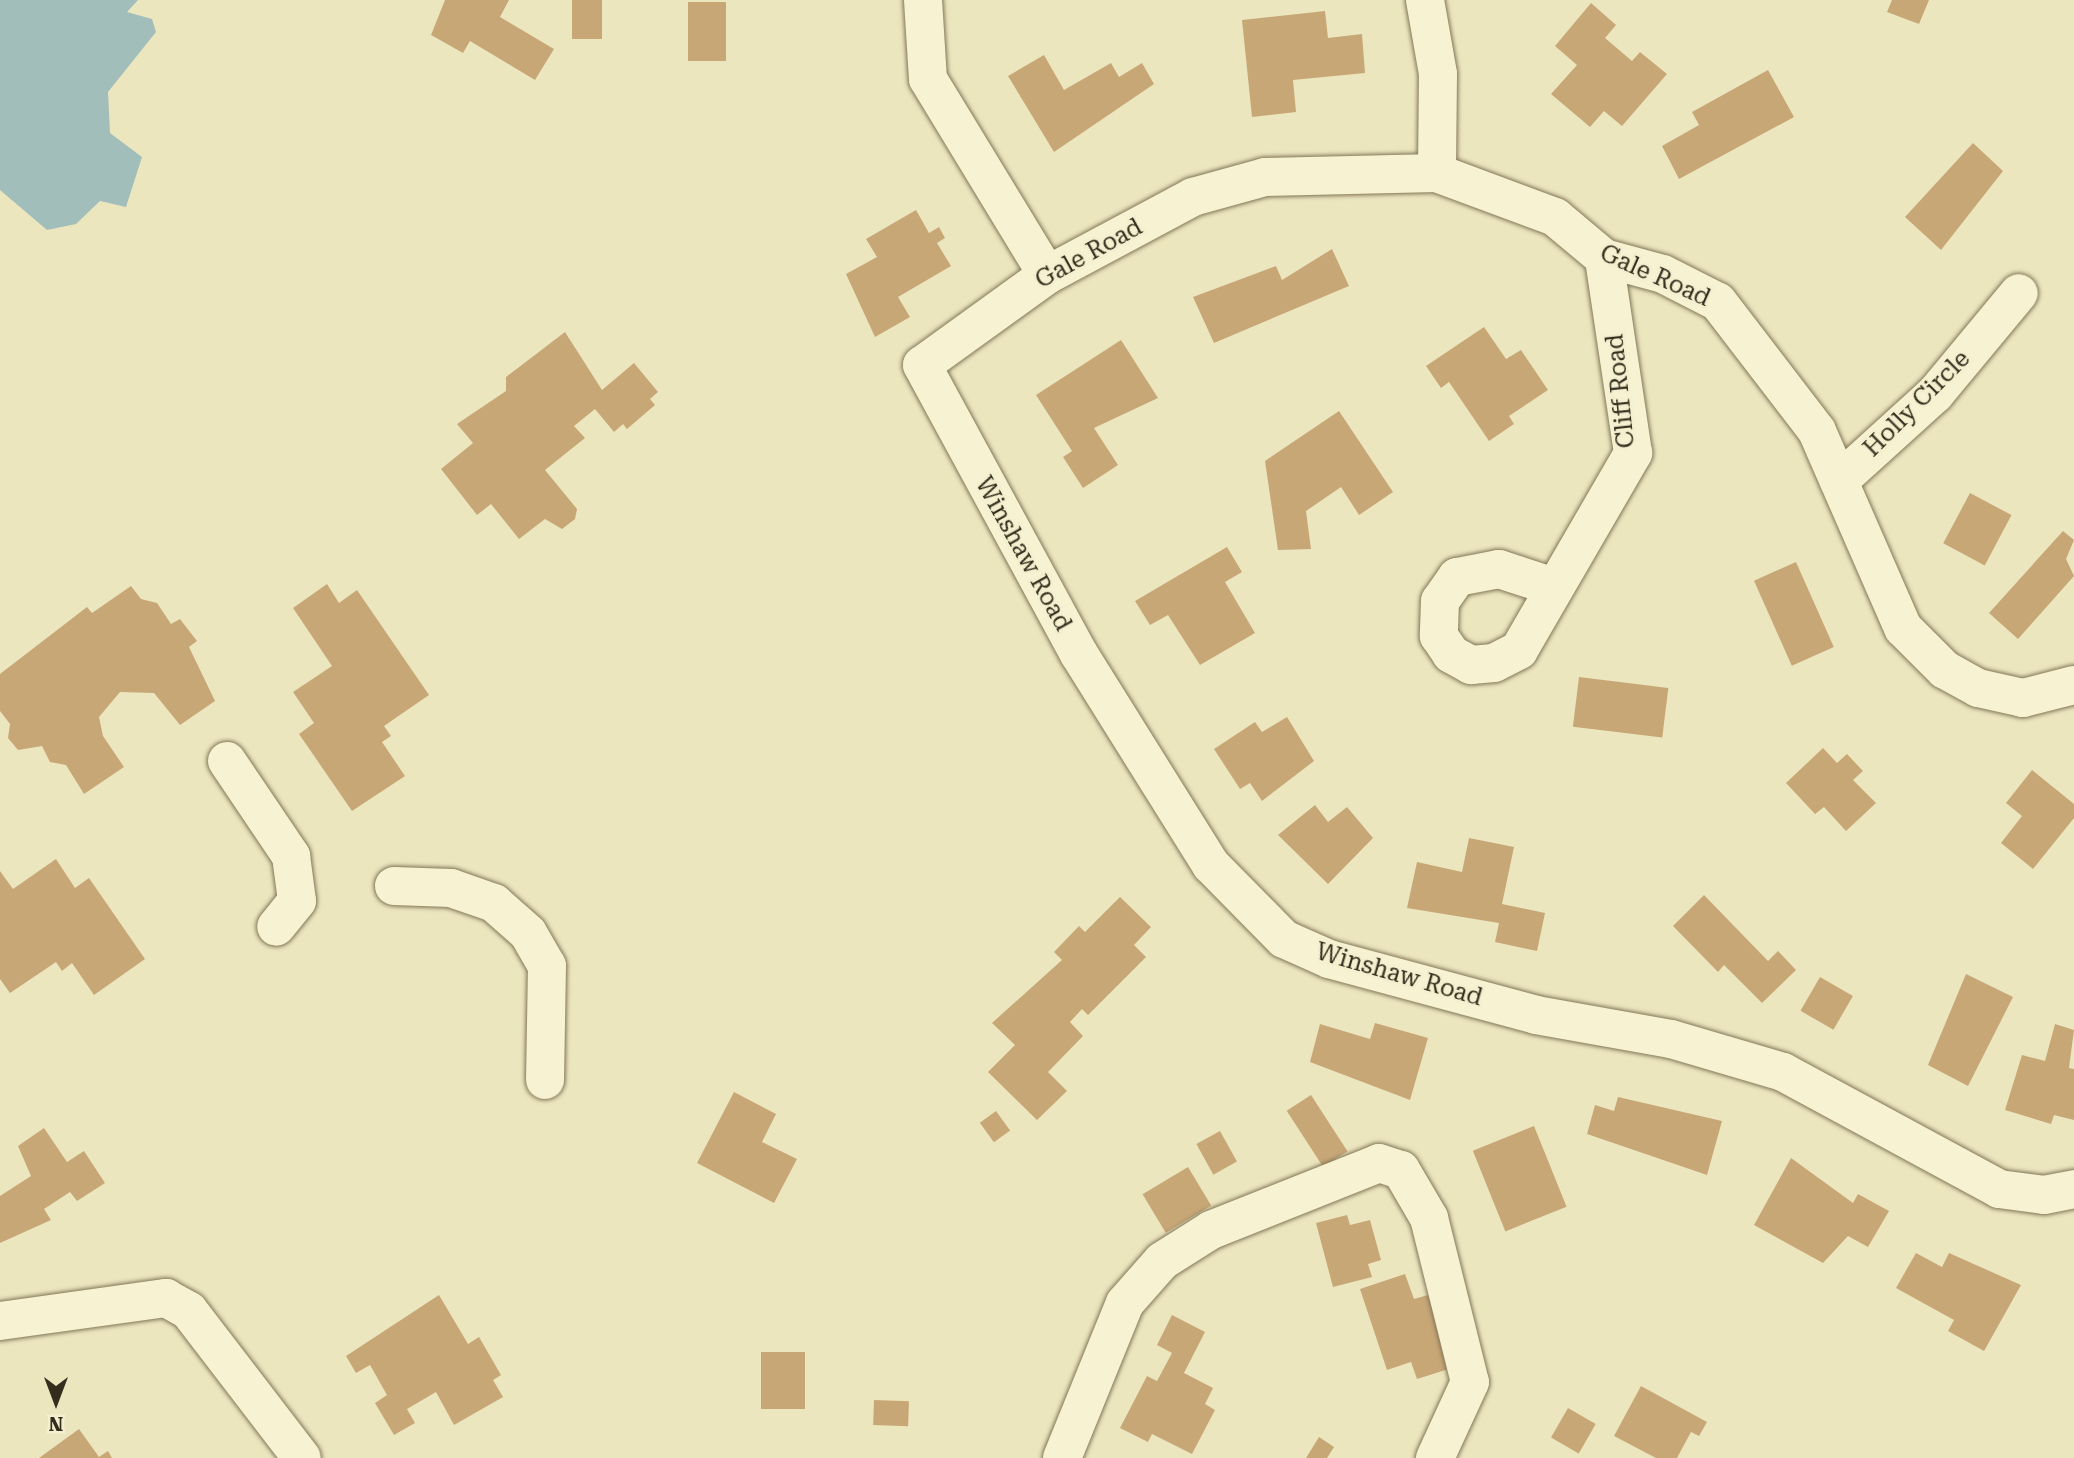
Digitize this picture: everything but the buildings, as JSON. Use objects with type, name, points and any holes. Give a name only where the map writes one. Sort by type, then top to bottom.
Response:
[{"type":"street","points":[[923,0],[928,79],[1047,275]]},
{"type":"street","points":[[1425,0],[1438,74],[1437,173]]},
{"type":"street","name":"Gale Road","points":[[922,365],[1047,275],[1193,197],[1265,177],[1437,173],[1555,217],[1604,258],[1663,274],[1718,302],[1817,431],[1903,628],[1945,670],[1978,688],[2023,698],[2074,685]]},
{"type":"street","name":"Cliff Road","points":[[1550,586],[1633,453],[1604,258]]},
{"type":"street","name":"Holly Circle","points":[[1839,481],[1935,394],[2020,293]]},
{"type":"street","name":"Winshaw Road","points":[[922,365],[1079,654],[1210,865],[1284,939],[1329,959],[1536,1015],[1671,1039],[1783,1072],[1999,1189],[2044,1195],[2074,1189]]},
{"type":"street","points":[[227,761],[290,856],[297,901],[276,927]]},
{"type":"street","points":[[394,887],[451,888],[484,899],[528,933],[547,966],[545,1080]]},
{"type":"street","points":[[1062,1458],[1125,1303],[1162,1261],[1211,1230],[1379,1163],[1401,1170],[1429,1217],[1470,1382],[1435,1458]]},
{"type":"street","points":[[0,1321],[166,1298],[189,1311],[302,1458]]},
{"type":"water","points":[[0,0],[138,0],[127,12],[152,19],[156,32],[108,92],[110,133],[142,157],[126,207],[100,201],[76,224],[47,230],[0,190]]}]
